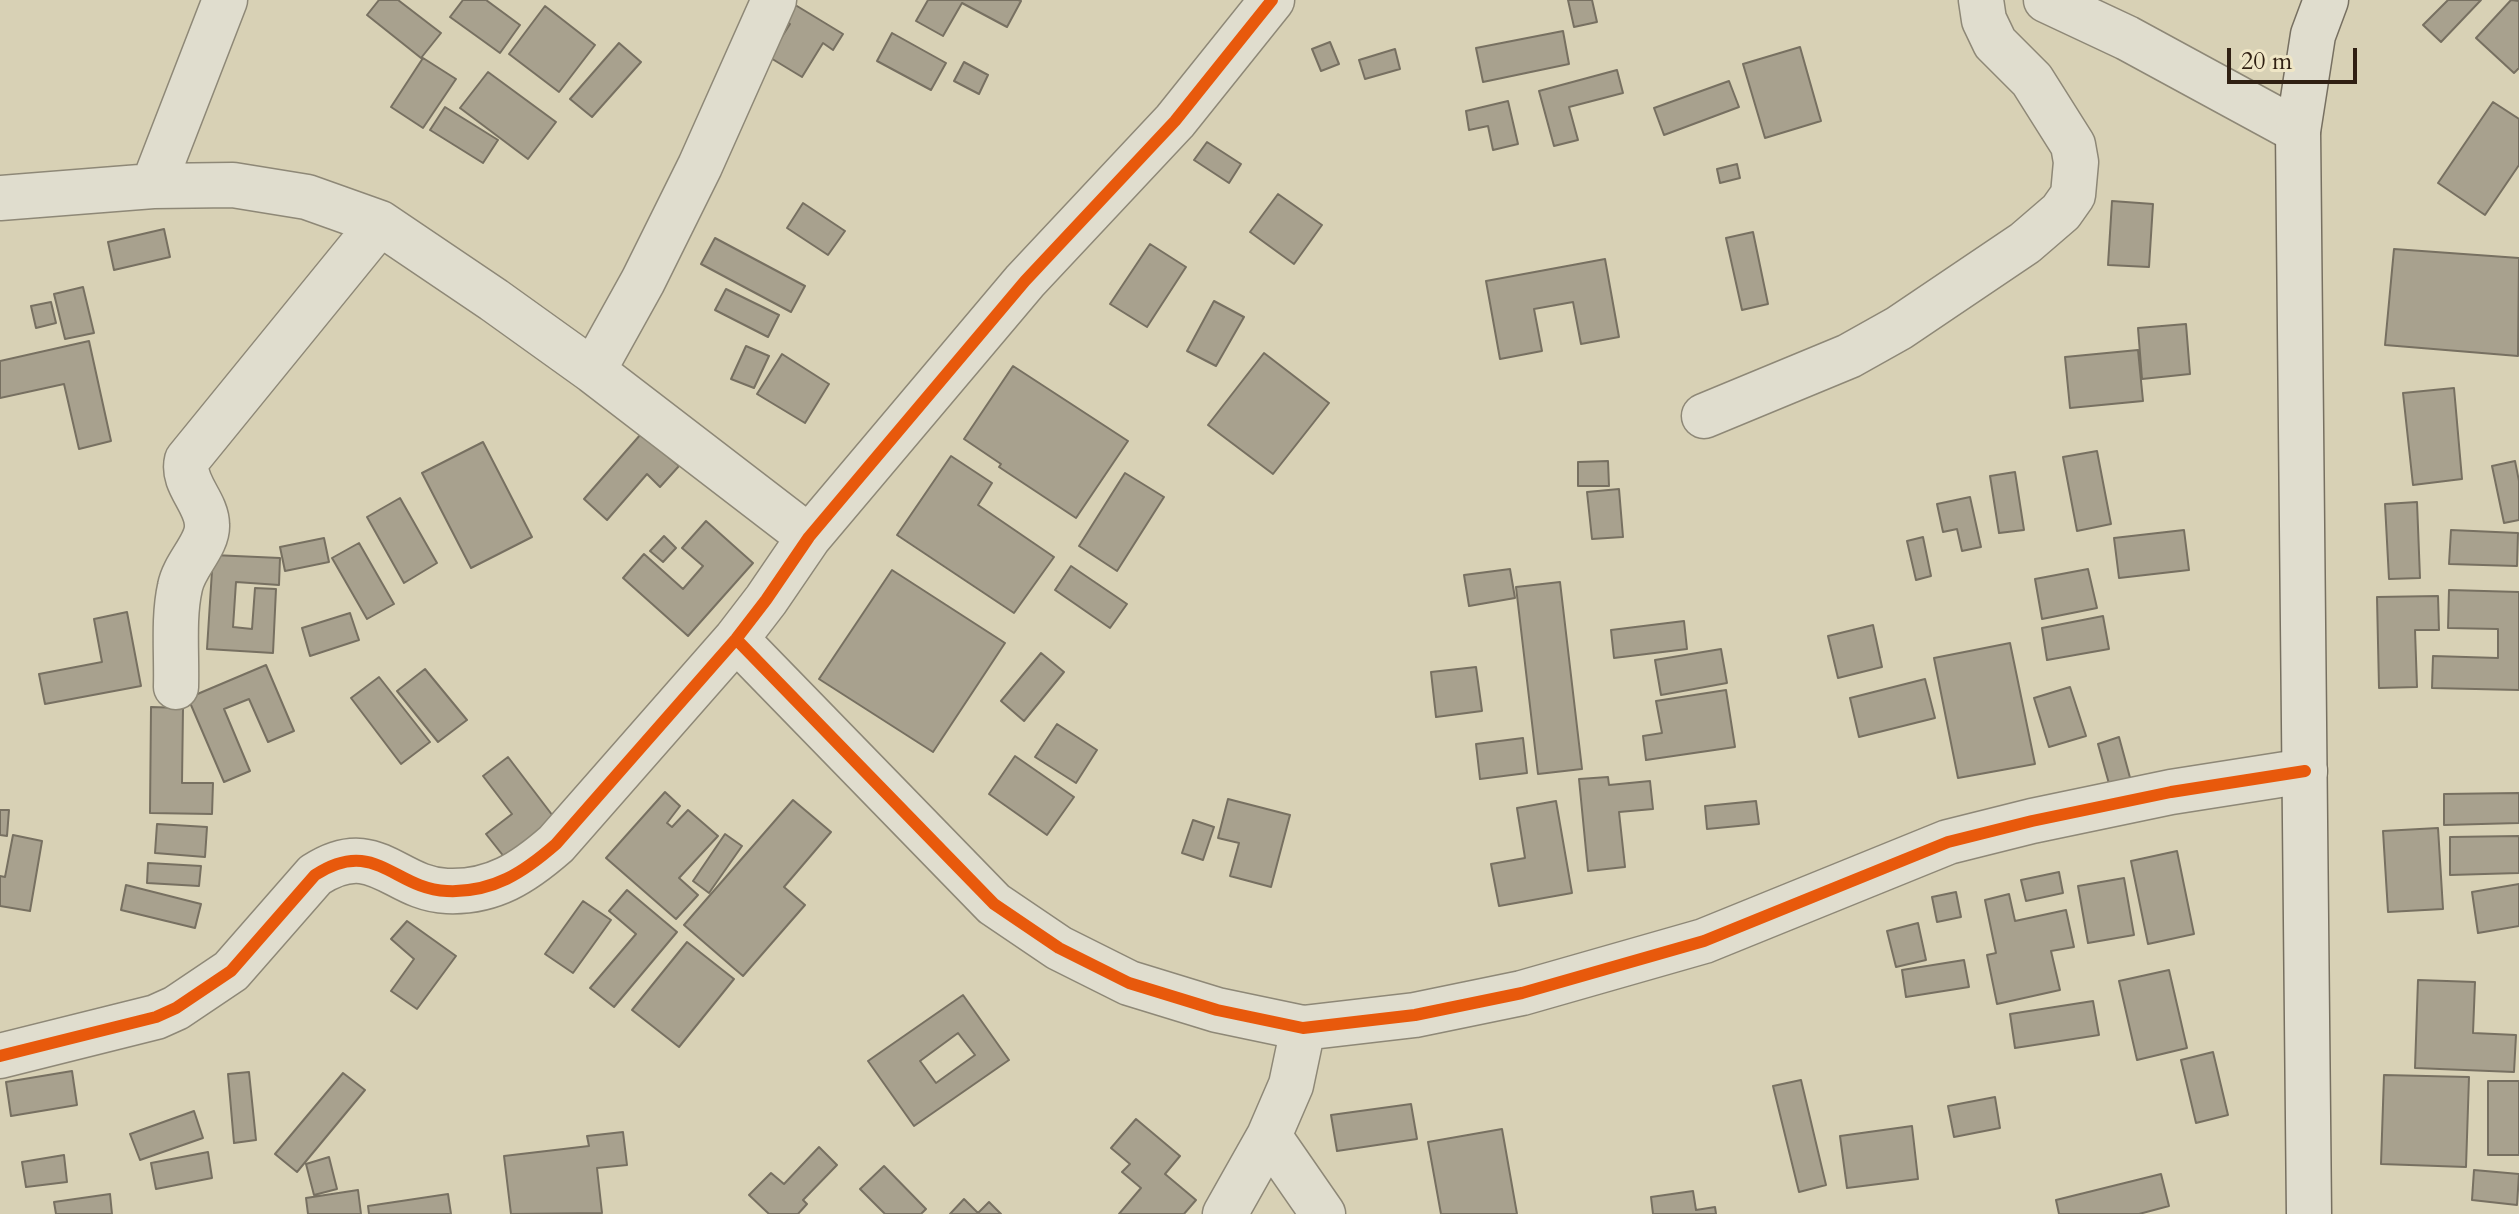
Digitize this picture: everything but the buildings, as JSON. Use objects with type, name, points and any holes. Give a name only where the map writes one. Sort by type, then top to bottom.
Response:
[{"type":"street","points":[[153,186],[225,0]]},
{"type":"street","points":[[593,371],[643,281],[700,166],[774,0]]},
{"type":"street","points":[[0,1056],[156,1017],[176,1008],[231,971],[315,875],[331,864],[352,860],[379,863],[421,885],[446,891],[482,888],[507,880],[529,868],[556,844],[736,639],[809,537],[1025,281],[1175,121],[1272,0]]},
{"type":"street","points":[[1704,416],[1849,356],[1899,328],[2025,243],[2061,212],[2073,195],[2076,162],[2073,145],[2032,80],[1995,43],[1984,20],[1981,0]]},
{"type":"street","points":[[2046,0],[2127,38],[2298,131]]},
{"type":"street","points":[[2309,1214],[2298,131],[2313,35],[2326,0]]},
{"type":"street","points":[[0,198],[153,186],[233,185],[307,197],[380,223],[593,371],[809,537]]},
{"type":"street","points":[[176,687],[179,589],[190,561],[206,536],[207,527],[201,503],[186,471],[187,460],[380,223]]},
{"type":"street","points":[[736,639],[994,904],[1059,948],[1129,983],[1217,1010],[1303,1028],[1415,1015],[1522,993],[1704,941],[1948,842],[2171,792],[2305,771]]},
{"type":"street","points":[[1225,1214],[1269,1136],[1291,1085],[1303,1028]]},
{"type":"street","points":[[1269,1136],[1323,1214]]},
{"type":"cycle path","points":[[0,1056],[156,1017],[176,1008],[231,971],[315,875],[336,864],[369,862],[429,888],[464,891],[507,879],[544,854],[736,639],[809,537],[1025,281],[1175,121],[1272,0]]},
{"type":"cycle path","points":[[736,639],[994,904],[1059,948],[1129,983],[1217,1010],[1303,1028],[1415,1015],[1522,993],[1704,941],[1948,842],[2171,792],[2305,771]]}]
